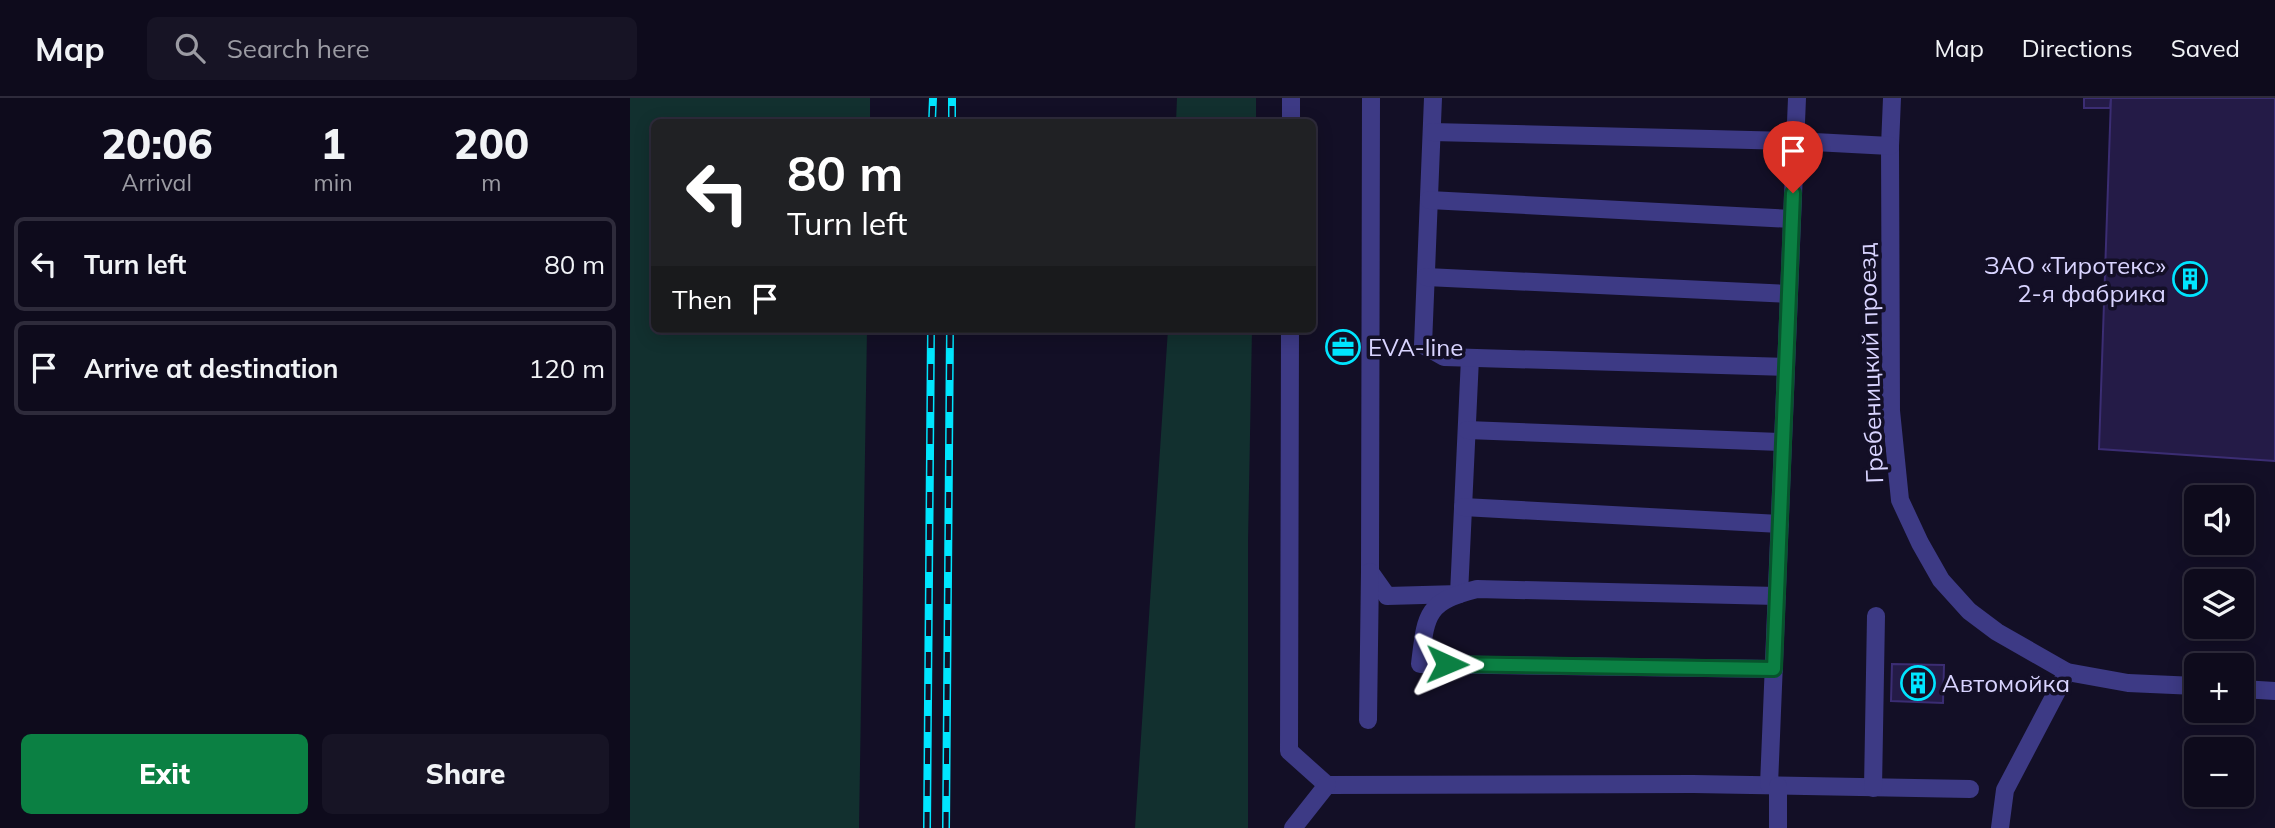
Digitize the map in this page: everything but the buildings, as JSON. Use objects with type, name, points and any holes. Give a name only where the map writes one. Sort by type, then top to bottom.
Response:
[{"type":"street","points":[[1291,119],[1292,98]]},
{"type":"street","points":[[1368,720],[1371,98]]},
{"type":"street","points":[[1433,98],[1423,345],[1444,357],[1786,367]]},
{"type":"street","points":[[1777,828],[1773,786],[1774,669],[1797,98]]},
{"type":"street","name":"Гребеницкий проезд","points":[[1892,98],[1891,411],[1900,500],[1941,580],[1969,611],[1997,632],[2067,673],[2128,683],[2184,685]]},
{"type":"street","points":[[1432,132],[1890,146]]},
{"type":"street","points":[[1429,200],[1792,219]]},
{"type":"street","points":[[1426,277],[1789,294]]},
{"type":"street","points":[[1290,333],[1289,751],[1327,785],[1970,789]]},
{"type":"street","points":[[1458,594],[1470,358]]},
{"type":"street","points":[[1467,430],[1783,442]]},
{"type":"street","points":[[1463,507],[1780,524]]},
{"type":"street","points":[[1370,572],[1387,596],[1458,594]]},
{"type":"street","points":[[1774,669],[1420,664],[1425,622],[1438,604],[1458,594],[1477,589],[1777,596]]},
{"type":"street","points":[[1873,788],[1876,617]]},
{"type":"street","points":[[2000,828],[2005,790],[2067,673]]},
{"type":"street","points":[[2254,690],[2275,691]]},
{"type":"street","points":[[1293,828],[1327,785]]},
{"type":"green space","points":[[630,98],[870,98],[870,119],[651,119],[651,333],[867,333],[859,828],[630,828]]},
{"type":"green space","points":[[1177,98],[1256,98],[1256,119],[1176,119]]},
{"type":"green space","points":[[1168,333],[1252,333],[1248,542],[1248,828],[1135,828]]},
{"type":"railway","points":[[932,119],[933,98]]},
{"type":"railway","points":[[952,98],[952,119]]},
{"type":"railway","points":[[927,828],[931,333]]},
{"type":"railway","points":[[946,828],[950,333]]},
{"type":"place","name":"ЗАО «Тиротекс» 2-я фабрика","points":[[2190,279]]},
{"type":"place","name":"EVA-line","points":[[1343,347]]},
{"type":"place","name":"Автомойка","points":[[1918,683]]},
{"type":"route","points":[[1447,664],[1774,669],[1793,193]]}]
